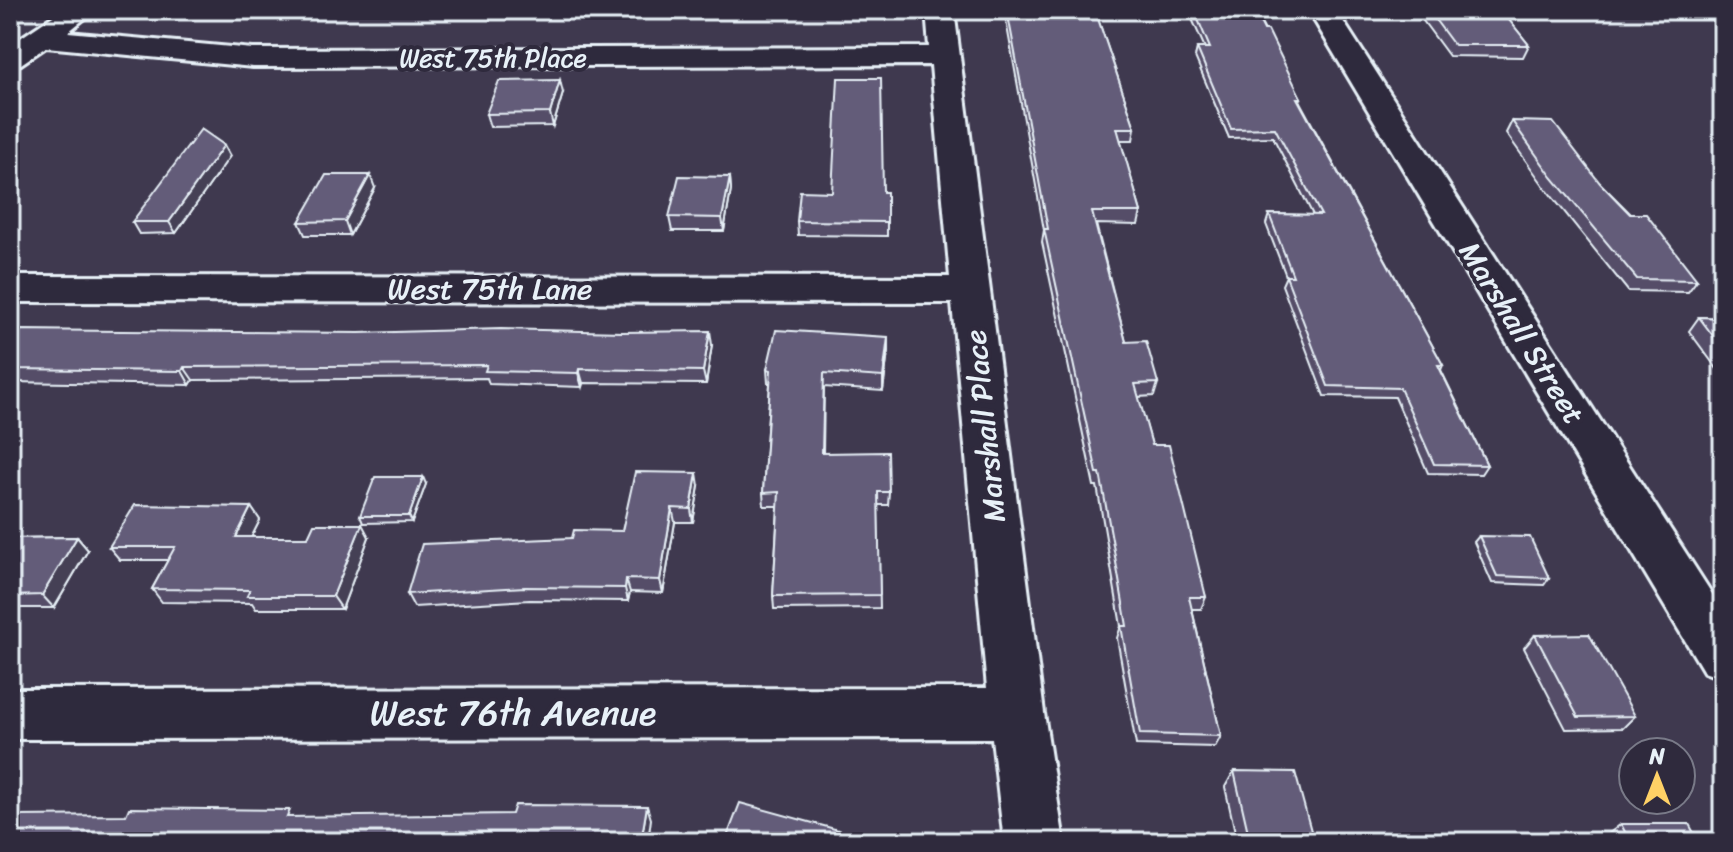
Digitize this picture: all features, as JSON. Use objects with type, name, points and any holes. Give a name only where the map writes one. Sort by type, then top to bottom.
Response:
[{"type":"street","points":[[10,58],[81,10]]},
{"type":"street","name":"Marshall Place","points":[[940,10],[1017,713],[1034,842]]},
{"type":"street","name":"Marshall Street","points":[[1322,10],[1723,656]]},
{"type":"street","name":"West 75th Place","points":[[42,38],[253,58],[945,56]]},
{"type":"street","name":"West 75th Lane","points":[[10,289],[970,290]]},
{"type":"street","name":"West 76th Avenue","points":[[10,714],[1017,713]]},
{"type":"building","points":[[1007,10],[1095,10],[1135,128],[1117,128],[1141,212],[1092,212],[1126,342],[1146,341],[1158,383],[1135,384],[1152,445],[1169,445],[1206,597],[1189,597],[1221,736],[1140,734],[1121,626],[1127,626],[1100,473],[1097,473],[1044,229],[1048,229]]},
{"type":"building","points":[[1194,10],[1254,10],[1264,30],[1268,30],[1301,98],[1297,98],[1443,365],[1438,365],[1487,465],[1434,464],[1400,388],[1328,386],[1286,276],[1293,276],[1269,214],[1321,215],[1275,128],[1231,129],[1197,48],[1210,48]]},
{"type":"building","points":[[1428,10],[1501,10],[1529,45],[1454,45]]},
{"type":"building","points":[[838,78],[881,78],[883,192],[887,192],[887,222],[797,221],[800,191],[832,192]]},
{"type":"building","points":[[560,80],[550,113],[486,114],[499,81]]},
{"type":"building","points":[[1512,121],[1553,122],[1600,183],[1630,214],[1646,214],[1697,280],[1637,279],[1552,177]]},
{"type":"building","points":[[201,129],[224,145],[169,222],[132,222]]},
{"type":"building","points":[[326,175],[370,175],[345,221],[299,222]]},
{"type":"building","points":[[679,176],[730,177],[722,218],[669,217]]},
{"type":"building","points":[[1699,317],[1723,318],[1723,349]]},
{"type":"building","points":[[501,329],[710,331],[703,371],[485,371],[487,365],[184,367],[182,371],[10,369],[10,330],[359,333]]},
{"type":"building","points":[[776,330],[888,337],[883,377],[824,373],[822,453],[888,452],[889,492],[878,492],[880,595],[773,596],[779,492],[763,493],[771,370],[767,369]]},
{"type":"building","points":[[635,472],[697,473],[691,509],[672,508],[660,580],[626,579],[625,588],[525,587],[407,594],[422,544],[572,538],[574,530],[622,531]]},
{"type":"building","points":[[375,477],[423,477],[409,516],[360,516]]},
{"type":"building","points":[[135,505],[251,507],[236,537],[308,537],[314,524],[362,524],[333,596],[247,596],[250,590],[152,589],[175,547],[109,547]]},
{"type":"building","points":[[1479,536],[1530,537],[1549,578],[1497,576]]},
{"type":"building","points":[[77,537],[42,595],[10,596],[10,538]]},
{"type":"building","points":[[1589,634],[1635,716],[1578,717],[1535,635]]},
{"type":"building","points":[[1234,771],[1295,772],[1314,842],[1172,842],[1250,841]]},
{"type":"building","points":[[740,803],[882,842],[725,842]]},
{"type":"building","points":[[515,805],[647,806],[641,842],[10,842],[10,828],[16,816],[126,815],[129,808],[290,810],[287,817],[512,814]]},
{"type":"building","points":[[1621,824],[1689,824],[1699,842],[1630,842]]}]
